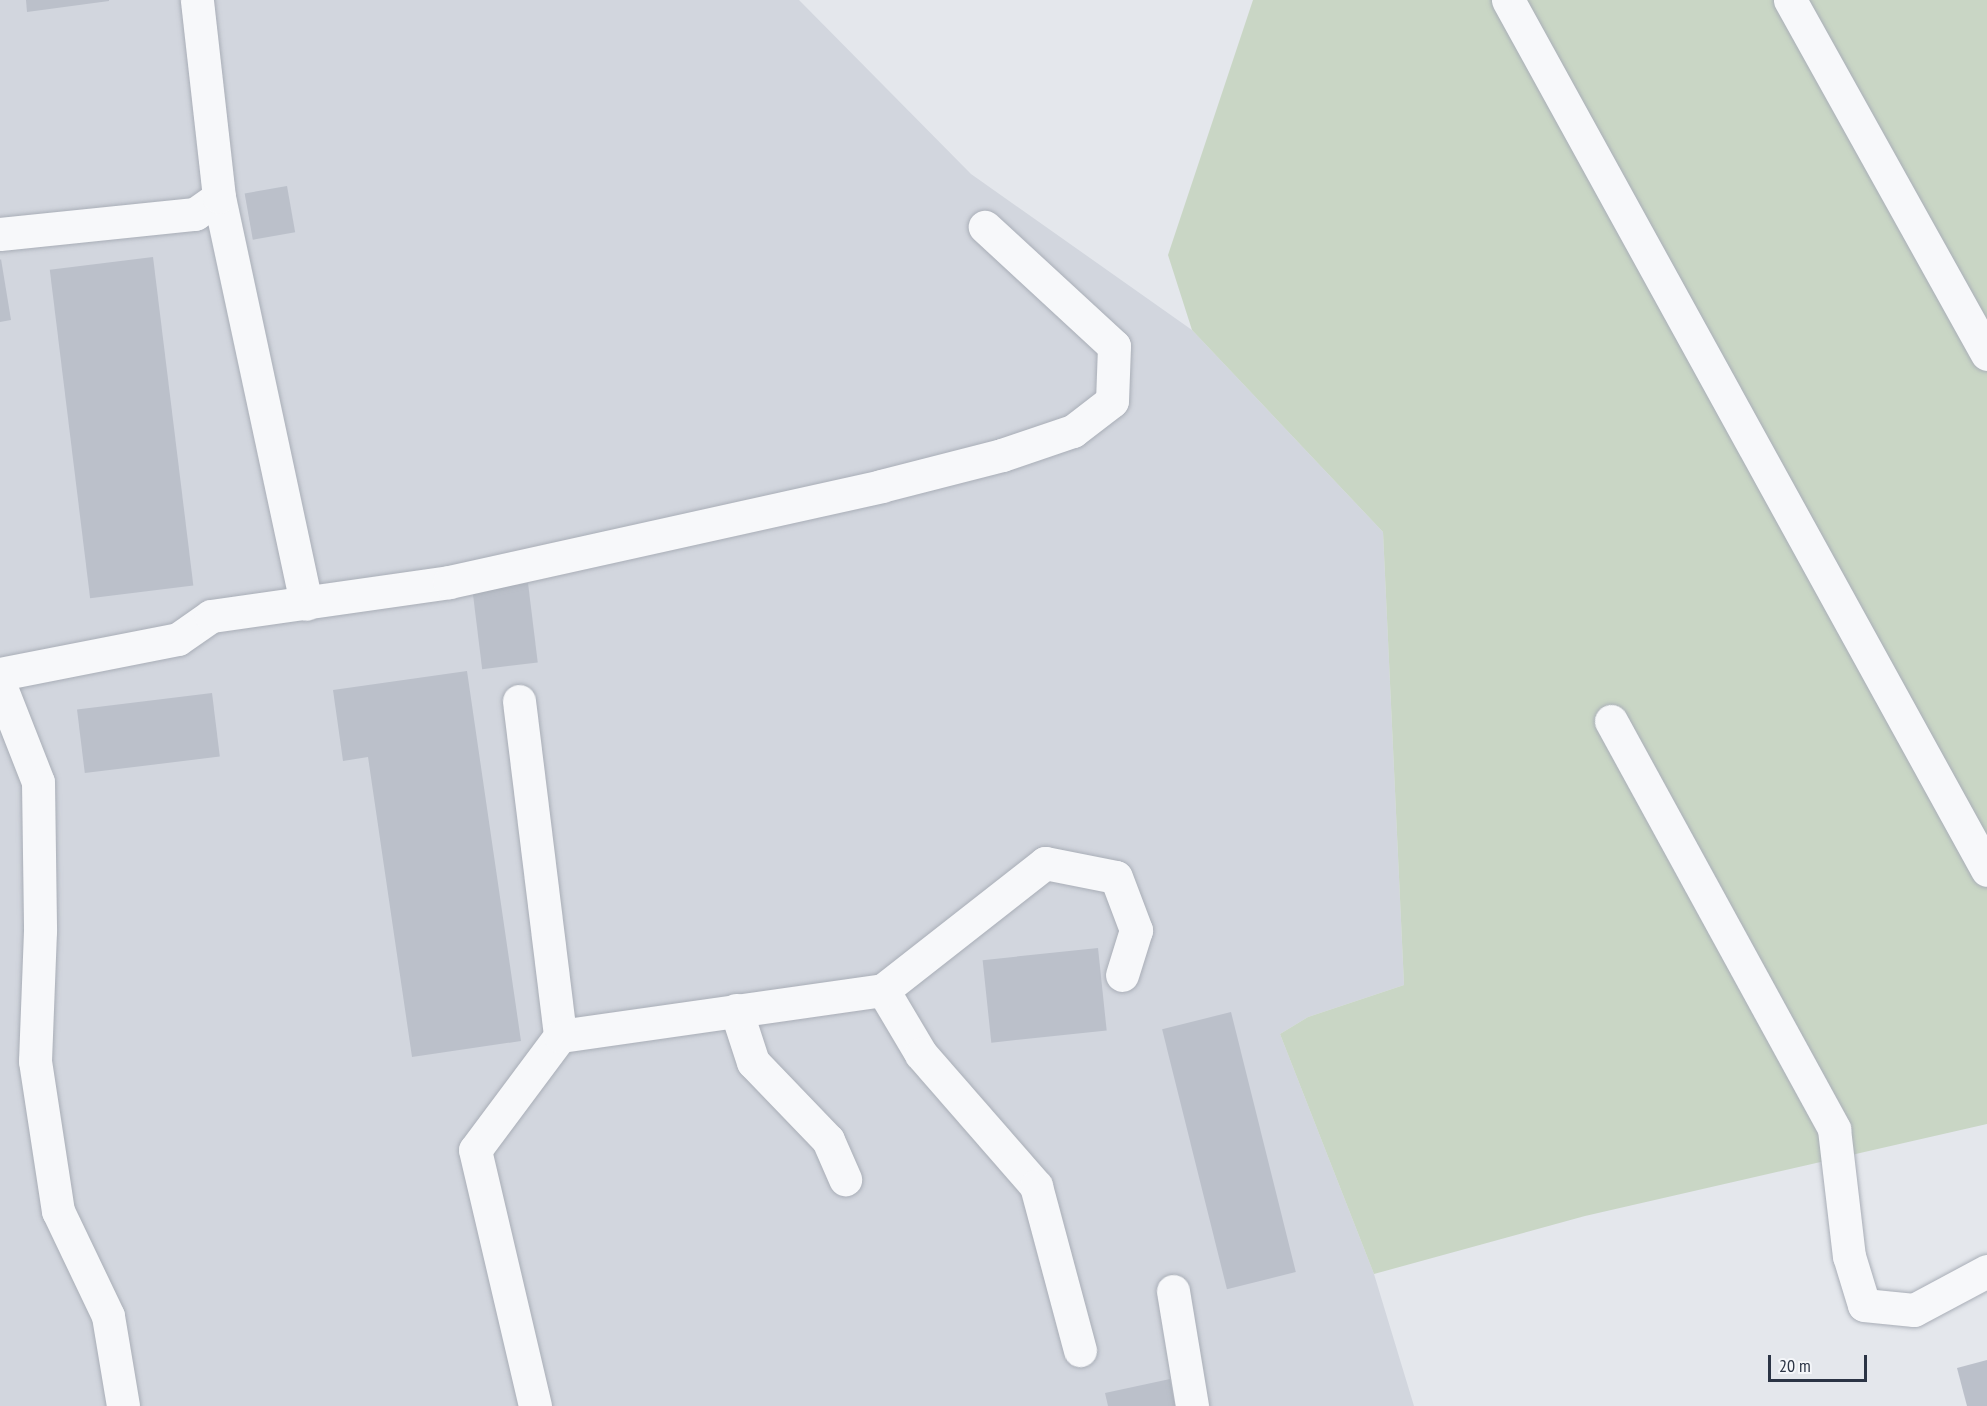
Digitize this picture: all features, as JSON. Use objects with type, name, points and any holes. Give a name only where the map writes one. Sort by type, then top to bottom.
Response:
[{"type":"lane","points":[[197,0],[219,197],[306,604]]},
{"type":"lane","points":[[1508,0],[1987,870]]},
{"type":"lane","points":[[1790,0],[1987,354]]},
{"type":"lane","points":[[0,234],[195,214],[219,197]]},
{"type":"lane","points":[[0,674],[178,639],[211,616],[449,582],[881,486],[1002,455],[1073,431],[1112,401],[1114,346],[985,227]]},
{"type":"lane","points":[[0,685],[38,782],[40,931],[35,1061],[58,1210],[108,1316],[123,1406]]},
{"type":"lane","points":[[519,700],[560,1036],[475,1150],[535,1406]]},
{"type":"lane","points":[[1611,721],[1834,1129],[1849,1256],[1864,1305],[1914,1310],[1987,1271]]},
{"type":"lane","points":[[560,1036],[883,990],[1045,863],[1116,877],[1136,930],[1122,975]]},
{"type":"lane","points":[[883,990],[921,1054],[1036,1186],[1080,1350]]},
{"type":"lane","points":[[736,1010],[753,1062],[828,1140],[845,1179]]},
{"type":"lane","points":[[1173,1291],[1192,1406]]},
{"type":"shaded area","points":[[0,0],[799,0],[971,174],[1192,330],[1383,532],[1404,985],[1308,1017],[1280,1034],[1374,1274],[1414,1406],[0,1406]]},
{"type":"green space","points":[[1253,0],[1987,0],[1987,1124],[1585,1216],[1374,1274],[1280,1034],[1308,1017],[1404,985],[1383,532],[1192,330],[1168,255]]},
{"type":"building","points":[[26,0],[109,0],[109,1],[27,12]]},
{"type":"building","points":[[287,186],[295,232],[253,240],[245,193]]},
{"type":"building","points":[[153,257],[193,586],[90,598],[50,270]]},
{"type":"building","points":[[0,260],[11,320],[0,322]]},
{"type":"building","points":[[528,583],[538,662],[482,669],[472,590]]},
{"type":"building","points":[[467,671],[521,1041],[412,1057],[368,757],[343,761],[333,690]]},
{"type":"building","points":[[212,693],[220,757],[85,773],[77,710]]},
{"type":"building","points":[[1098,948],[1107,1031],[991,1043],[983,960]]},
{"type":"building","points":[[1231,1012],[1296,1272],[1227,1289],[1162,1029]]},
{"type":"building","points":[[1987,1360],[1987,1406],[1967,1406],[1957,1368]]},
{"type":"building","points":[[1170,1379],[1175,1406],[1108,1406],[1105,1393]]}]
